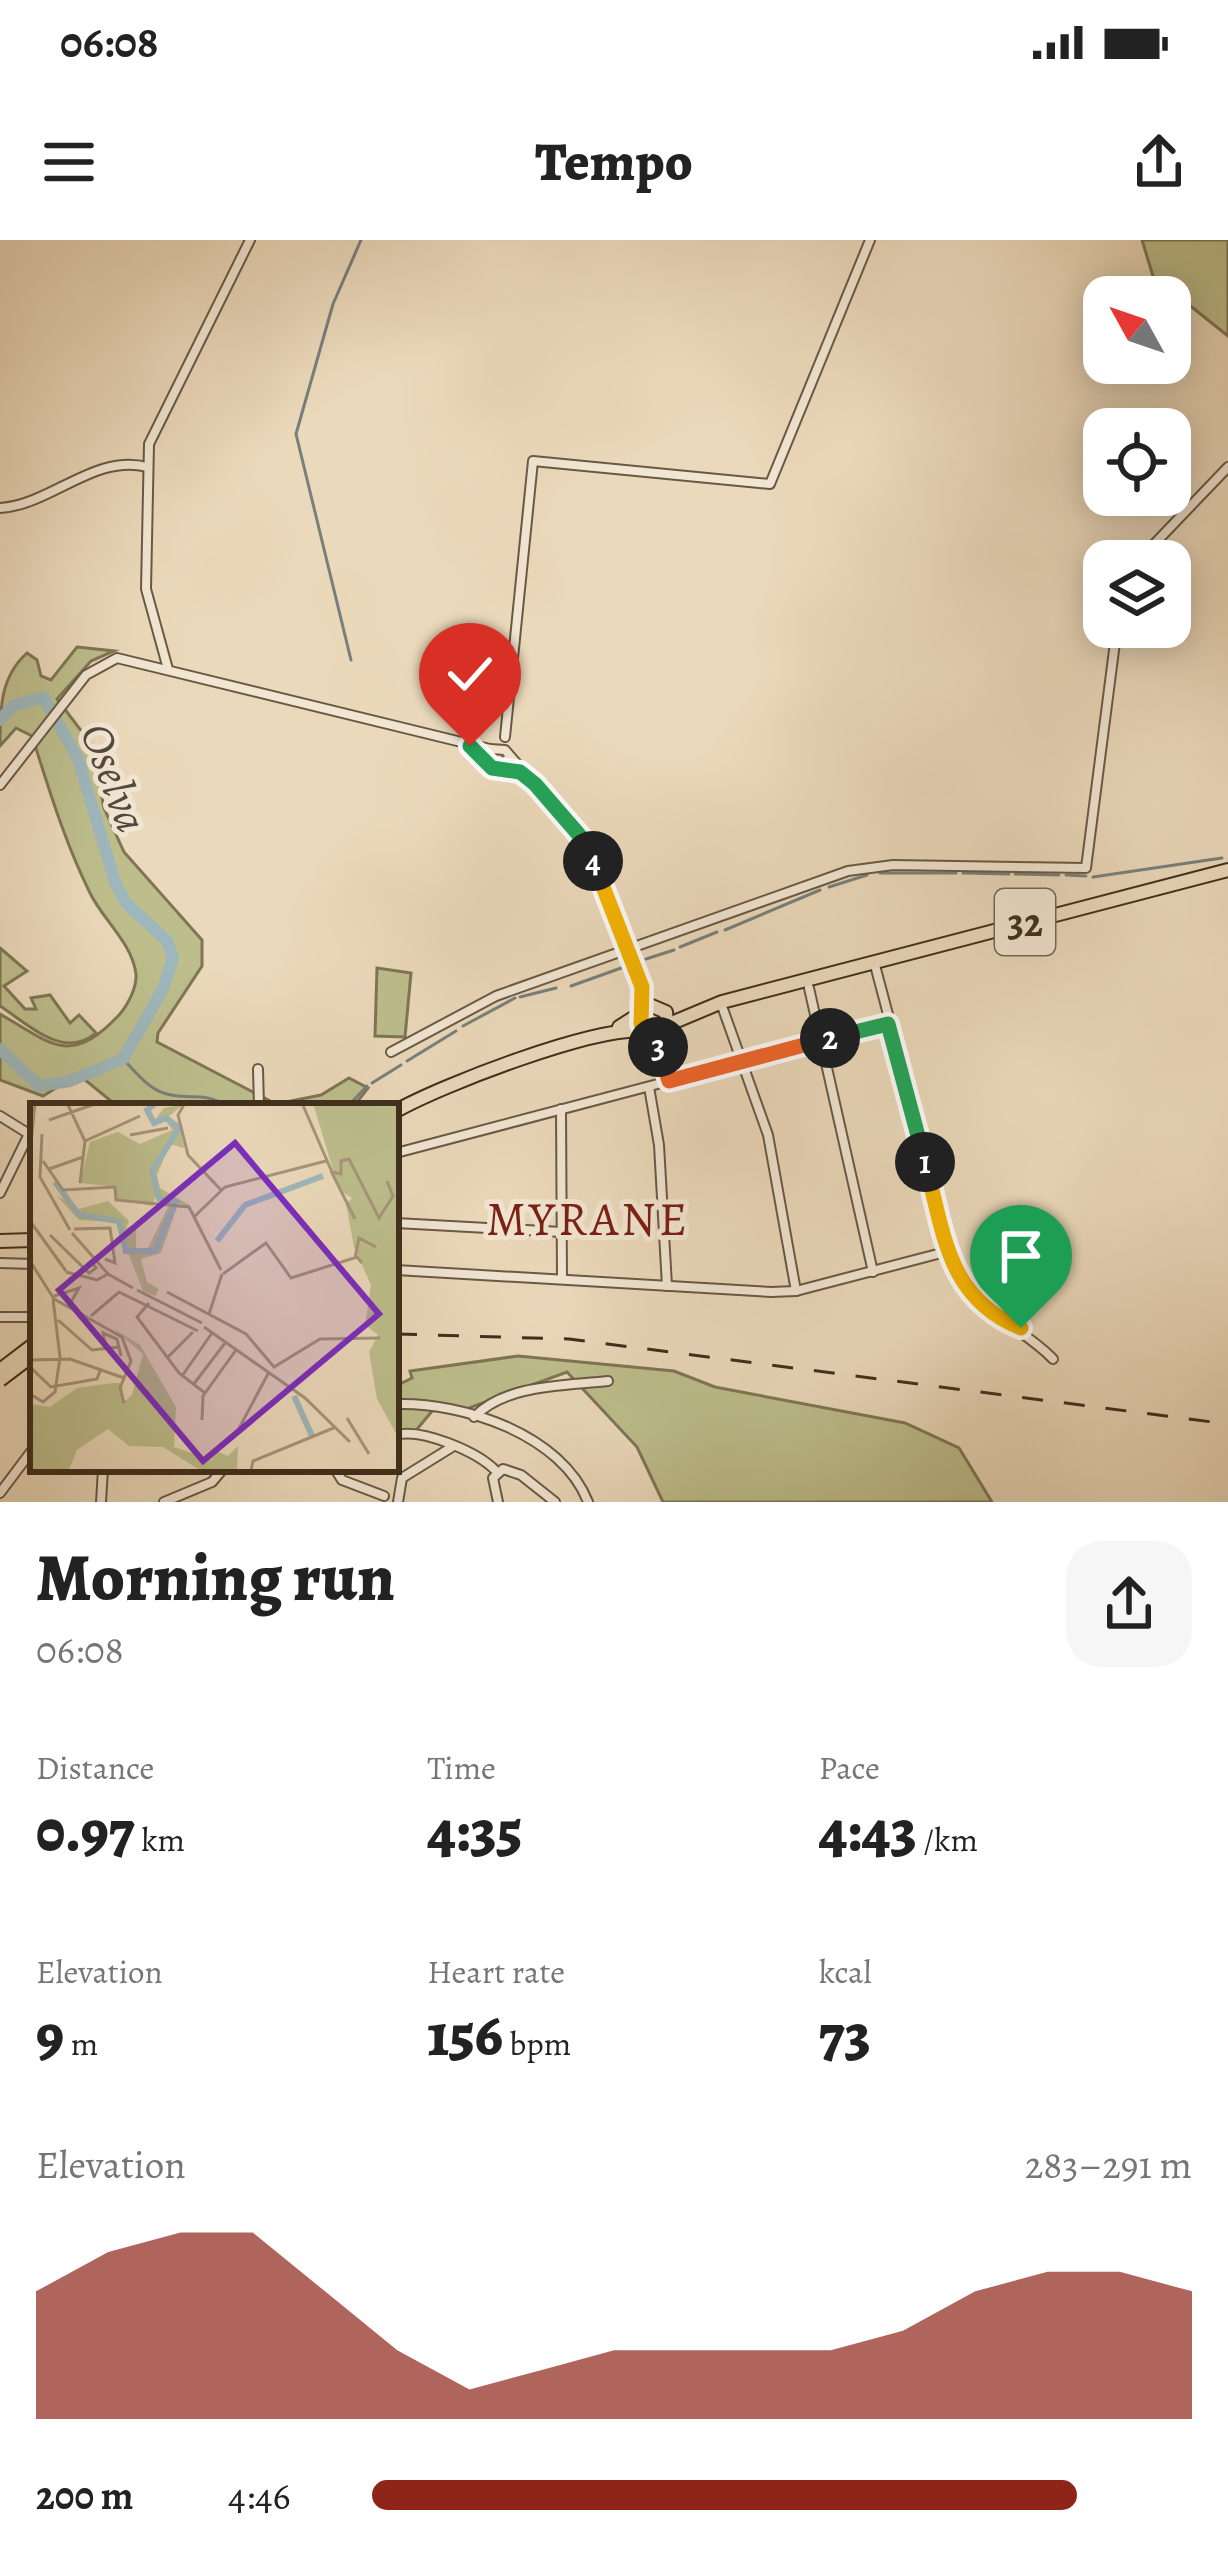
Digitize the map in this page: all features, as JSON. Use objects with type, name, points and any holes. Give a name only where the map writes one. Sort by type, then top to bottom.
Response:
[{"type":"main road","name":"32","points":[[522,1059],[624,1031],[648,1032],[723,1006],[1228,870]]},
{"type":"main road","name":"32","points":[[399,1112],[445,1088],[651,1010],[723,1006]]},
{"type":"main road","points":[[651,1010],[666,1026]]},
{"type":"main road","points":[[648,1032],[651,1010]]},
{"type":"main road","points":[[0,1370],[30,1347]]},
{"type":"main road","points":[[0,1380],[30,1357]]},
{"type":"street","points":[[168,669],[146,589],[152,431],[250,240]]},
{"type":"street","points":[[505,736],[533,461],[770,484],[870,240]]},
{"type":"street","points":[[0,508],[26,503],[121,464],[148,466]]},
{"type":"street","points":[[1158,540],[1228,467]]},
{"type":"street","points":[[391,1052],[496,996],[860,868],[1086,868],[1115,648]]},
{"type":"street","points":[[0,785],[93,668],[126,658],[470,746],[503,748],[506,763]]},
{"type":"street","points":[[470,746],[486,762],[506,763],[520,772],[580,836],[651,1010]]},
{"type":"street","points":[[486,762],[490,749]]},
{"type":"street","points":[[876,969],[950,1251],[974,1301],[1025,1330],[1053,1359]]},
{"type":"street","points":[[809,988],[873,1272]]},
{"type":"street","points":[[723,1006],[768,1135],[796,1291]]},
{"type":"street","points":[[399,1152],[888,1024]]},
{"type":"street","points":[[666,1026],[669,1081]]},
{"type":"street","points":[[648,1032],[665,1060]]},
{"type":"street","points":[[258,1070],[259,1103]]},
{"type":"street","points":[[650,1087],[659,1145],[667,1286]]},
{"type":"street","points":[[561,1109],[562,1279]]},
{"type":"street","points":[[0,1116],[30,1134]]},
{"type":"street","points":[[0,1193],[30,1137]]},
{"type":"street","points":[[399,1222],[562,1232]]},
{"type":"street","points":[[399,1270],[796,1291],[950,1251]]},
{"type":"street","points":[[0,1263],[30,1264]]},
{"type":"street","points":[[474,1418],[489,1402],[508,1396],[608,1381]]},
{"type":"street","points":[[399,1405],[474,1418],[550,1450],[573,1472],[588,1502]]},
{"type":"street","points":[[399,1434],[408,1431],[482,1459],[496,1471],[521,1475],[555,1502]]},
{"type":"street","points":[[398,1502],[396,1487],[402,1478],[452,1447]]},
{"type":"street","points":[[0,1493],[30,1452]]},
{"type":"street","points":[[496,1471],[492,1491],[498,1502]]},
{"type":"street","points":[[101,1502],[103,1472]]},
{"type":"street","points":[[164,1502],[212,1482],[220,1472]]},
{"type":"street","points":[[337,1472],[342,1480],[384,1496]]},
{"type":"green space","points":[[1142,240],[1228,240],[1228,336],[1191,306],[1191,276],[1153,276]]},
{"type":"green space","points":[[77,647],[114,651],[91,661],[57,699],[92,745],[104,808],[124,852],[202,940],[202,966],[158,1033],[157,1042],[274,1103],[113,1103],[78,1074],[43,1096],[0,1080],[0,1014],[48,1041],[74,1045],[102,1031],[119,1015],[135,984],[129,952],[96,903],[73,855],[32,736],[16,728],[0,746],[3,695],[18,662],[27,653],[37,660],[41,676],[51,680]]},
{"type":"green space","points":[[0,948],[27,971],[4,986],[25,1009],[36,1009],[31,998],[50,995],[70,1023],[79,1015],[96,1033],[84,1041],[59,1042],[0,1006]]},
{"type":"green space","points":[[377,968],[411,973],[405,1037],[375,1036]]},
{"type":"green space","points":[[349,1078],[368,1088],[356,1103],[281,1103],[321,1095]]},
{"type":"green space","points":[[518,1356],[674,1371],[715,1387],[905,1423],[959,1448],[992,1502],[663,1502],[637,1447],[567,1372],[461,1411],[438,1404],[413,1434],[399,1433],[399,1384],[412,1378],[410,1371]]},
{"type":"waterway","points":[[351,660],[296,434],[333,304],[361,240]]},
{"type":"waterway","name":"Oselva","points":[[0,720],[13,706],[43,697],[78,759],[115,882],[126,903],[167,941],[173,958],[163,989],[123,1059],[70,1081],[39,1086],[0,1049]]},
{"type":"waterway","points":[[1093,877],[1222,858]]},
{"type":"waterway","points":[[880,873],[956,873]]},
{"type":"waterway","points":[[963,873],[1009,874]]},
{"type":"waterway","points":[[1015,874],[1059,875]]},
{"type":"waterway","points":[[829,887],[867,875]]},
{"type":"waterway","points":[[1066,875],[1086,876]]},
{"type":"waterway","points":[[725,930],[820,890]]},
{"type":"waterway","points":[[680,947],[717,932]]},
{"type":"waterway","points":[[646,959],[674,950]]},
{"type":"waterway","points":[[571,986],[624,967]]},
{"type":"waterway","points":[[520,997],[556,988]]},
{"type":"waterway","points":[[463,1026],[515,998]]},
{"type":"waterway","points":[[407,1061],[456,1031]]},
{"type":"waterway","points":[[123,1059],[163,1093],[222,1103]]},
{"type":"waterway","points":[[372,1083],[401,1065]]},
{"type":"waterway","points":[[351,1103],[367,1086]]},
{"type":"railway","points":[[399,1334],[569,1339],[1228,1424]]},
{"type":"railway","points":[[0,1369],[30,1366]]},
{"type":"district","name":"MYRANE","points":[[588,1218]]},
{"type":"route","points":[[470,746],[492,768],[520,772],[535,784],[580,836],[642,987],[641,1024],[665,1060],[669,1081],[888,1024],[956,1270],[974,1301],[1001,1321],[1021,1328]]}]
